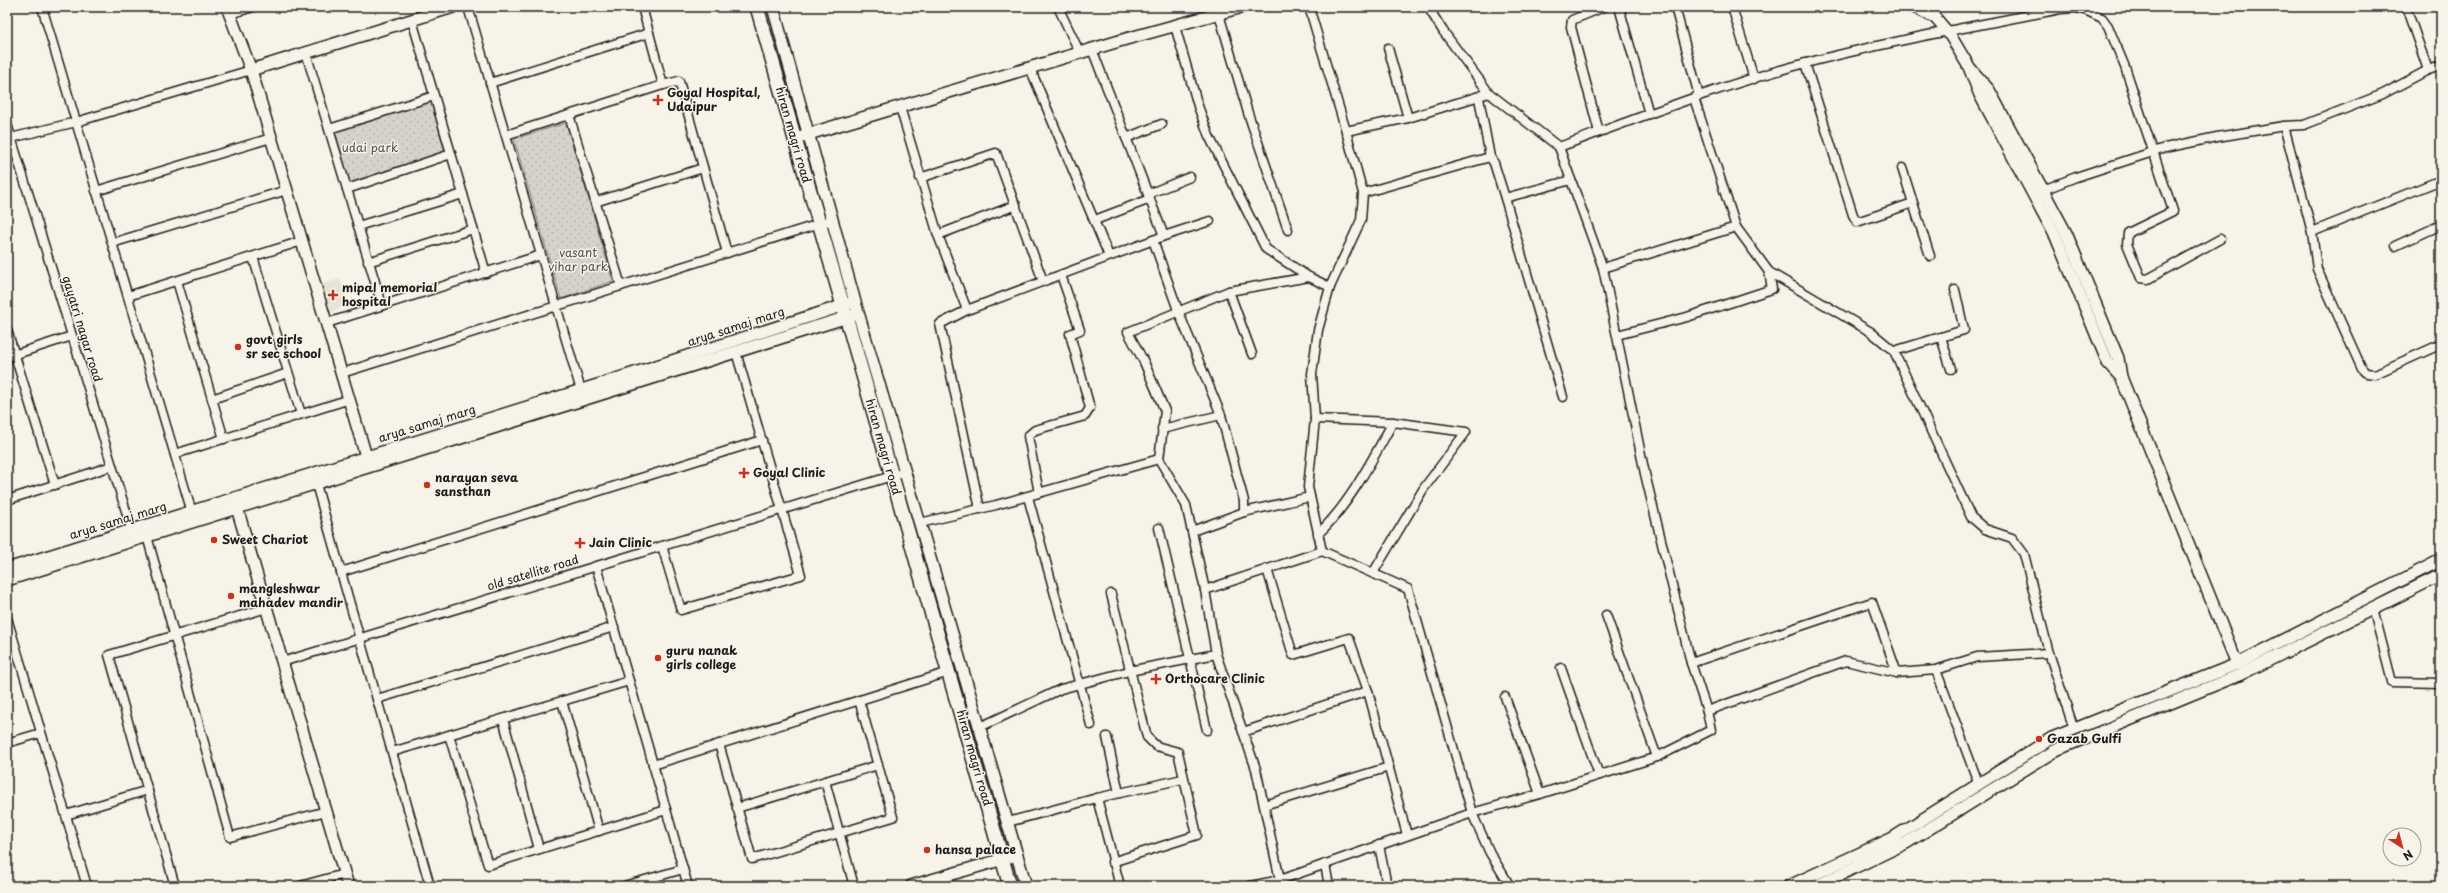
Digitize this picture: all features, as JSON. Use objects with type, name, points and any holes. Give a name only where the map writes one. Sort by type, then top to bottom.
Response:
[{"type":"main road","name":"hiran magri road","points":[[757,7],[1010,886]]},
{"type":"street","points":[[7,580],[133,535],[147,536],[194,517],[42,7]]},
{"type":"street","points":[[254,7],[229,11],[250,70],[271,138],[368,462],[316,484],[236,503],[348,886]]},
{"type":"street","points":[[11,138],[76,122],[453,7]]},
{"type":"street","points":[[468,7],[582,395],[736,352],[844,312],[858,314]]},
{"type":"street","points":[[642,7],[663,85]]},
{"type":"street","points":[[773,7],[858,314],[1026,886]]},
{"type":"street","points":[[1058,7],[1080,53]]},
{"type":"street","points":[[794,138],[1092,49],[1242,7]]},
{"type":"street","points":[[1309,7],[1363,193],[1362,220],[1330,287],[1318,330],[1312,374],[1315,418],[1308,487],[1322,551]]},
{"type":"street","points":[[1250,886],[1267,884],[1280,880],[1472,813],[1540,794],[1657,757],[1711,730],[1707,711],[1691,663],[1645,474],[1603,268],[1559,146],[1489,93],[1443,31],[1428,7]]},
{"type":"street","points":[[1599,132],[1571,28],[1572,20],[1604,7]]},
{"type":"street","points":[[1619,7],[1650,114]]},
{"type":"street","points":[[1675,7],[1696,97],[1736,227],[1769,272],[1871,332],[1894,351],[1971,517],[1985,529],[2012,538],[2024,554],[2049,653],[2074,729]]},
{"type":"street","points":[[1732,7],[1754,79]]},
{"type":"street","points":[[1914,7],[1937,18]]},
{"type":"street","points":[[1926,7],[1947,31],[1969,67],[1989,90],[2045,190],[2085,274],[2118,358],[2121,377],[2237,664]]},
{"type":"street","points":[[2406,7],[2428,70]]},
{"type":"street","points":[[1559,146],[1696,97],[1805,64],[1947,31],[2060,9],[2076,8],[2097,15],[2108,26],[2123,60],[2152,152],[2173,210],[2128,233],[2127,244],[2141,278],[2148,279],[2220,239]]},
{"type":"street","points":[[1219,14],[1248,113],[1288,230]]},
{"type":"street","points":[[412,20],[486,273]]},
{"type":"street","points":[[1175,26],[1209,136],[1266,249],[1309,277],[1330,287]]},
{"type":"street","points":[[490,83],[649,33]]},
{"type":"street","points":[[1388,48],[1408,118]]},
{"type":"street","points":[[1092,49],[1164,236]]},
{"type":"street","points":[[306,52],[382,306]]},
{"type":"street","points":[[1805,64],[1853,215],[1857,222],[1913,203]]},
{"type":"street","points":[[2034,194],[2152,152],[2217,136],[2284,126],[2304,125],[2383,94],[2428,70],[2441,66]]},
{"type":"street","points":[[1969,67],[1980,95],[2034,194],[2075,279],[2108,363],[2121,377]]},
{"type":"street","points":[[1030,68],[1109,256]]},
{"type":"street","points":[[506,135],[679,81],[728,253]]},
{"type":"street","points":[[1346,131],[1408,118],[1479,98],[1489,93]]},
{"type":"street","points":[[329,128],[434,96]]},
{"type":"street","points":[[1479,98],[1490,157],[1494,163],[1505,198],[1563,397]]},
{"type":"street","points":[[900,107],[938,235],[967,310]]},
{"type":"street","points":[[568,115],[621,286]]},
{"type":"street","name":"gayatri nagar road","points":[[7,124],[133,535]]},
{"type":"street","points":[[1126,138],[1162,124]]},
{"type":"street","points":[[2284,126],[2312,232],[2318,269],[2366,373],[2375,374],[2436,346]]},
{"type":"street","points":[[96,191],[271,138]]},
{"type":"street","points":[[920,178],[996,153],[1043,281]]},
{"type":"street","points":[[347,189],[451,154]]},
{"type":"street","points":[[1363,193],[1490,157]]},
{"type":"street","points":[[595,202],[703,168]]},
{"type":"street","points":[[1902,168],[1930,256]]},
{"type":"street","points":[[1095,220],[1190,177]]},
{"type":"street","points":[[1505,198],[1571,180]]},
{"type":"street","points":[[2312,232],[2441,180]]},
{"type":"street","points":[[112,243],[287,190]]},
{"type":"street","points":[[358,226],[463,194]]},
{"type":"street","points":[[938,235],[1016,206]]},
{"type":"street","points":[[342,373],[832,220]]},
{"type":"street","points":[[980,509],[940,324],[967,310],[1043,281],[1164,236],[1210,221]]},
{"type":"street","points":[[2395,246],[2441,225]]},
{"type":"street","points":[[1603,268],[1736,227]]},
{"type":"street","points":[[368,262],[473,229]]},
{"type":"street","points":[[1153,240],[1179,312],[1221,415],[1244,501],[1244,512]]},
{"type":"street","points":[[128,296],[302,241]]},
{"type":"street","points":[[327,323],[541,256]]},
{"type":"street","points":[[253,257],[301,414]]},
{"type":"street","points":[[1617,335],[1687,317],[1772,289],[1769,272]]},
{"type":"street","points":[[1039,493],[1028,436],[1035,430],[1085,416],[1090,408],[1070,334],[1080,330],[1061,275]]},
{"type":"street","points":[[1280,880],[1256,769],[1216,654],[1205,590],[1186,505],[1159,459],[1165,411],[1144,362],[1128,332],[1229,291],[1309,277]]},
{"type":"street","points":[[177,281],[224,439]]},
{"type":"street","points":[[1894,351],[1964,330],[1955,290]]},
{"type":"street","points":[[1229,291],[1252,354]]},
{"type":"street","name":"arya samaj marg","points":[[7,569],[194,517],[582,395],[844,312],[855,302]]},
{"type":"street","points":[[7,330],[11,355],[55,485]]},
{"type":"street","points":[[11,355],[72,336]]},
{"type":"street","points":[[1941,337],[1951,368]]},
{"type":"street","points":[[662,546],[681,610],[801,574],[736,352]]},
{"type":"street","points":[[212,399],[288,373]]},
{"type":"street","points":[[175,454],[350,399]]},
{"type":"street","points":[[1162,429],[1221,415]]},
{"type":"street","points":[[1315,418],[1393,422],[1466,432],[1424,488],[1373,573]]},
{"type":"street","points":[[1318,534],[1331,522],[1375,455],[1393,422]]},
{"type":"street","points":[[341,572],[762,440]]},
{"type":"street","points":[[920,523],[980,509],[1159,459]]},
{"type":"street","points":[[7,500],[112,466]]},
{"type":"street","name":"old satellite road","points":[[282,662],[905,472]]},
{"type":"street","points":[[316,484],[430,886]]},
{"type":"street","points":[[1028,496],[1090,725]]},
{"type":"street","points":[[1192,531],[1244,512],[1310,497]]},
{"type":"street","points":[[1159,528],[1207,730]]},
{"type":"street","points":[[147,536],[230,837],[326,811]]},
{"type":"street","points":[[1205,590],[1322,551],[1408,589],[1472,813],[1490,853],[1510,886]]},
{"type":"street","points":[[1789,886],[1893,838],[2052,738],[2237,664],[2441,560]]},
{"type":"street","points":[[596,566],[688,886]]},
{"type":"street","points":[[1267,569],[1293,655],[1349,638],[1368,691],[1407,835]]},
{"type":"street","points":[[1816,886],[1906,843],[2056,750],[2233,678],[2441,575]]},
{"type":"street","points":[[1111,594],[1146,737],[1156,746],[1178,752],[1197,835],[1112,862]]},
{"type":"street","points":[[1691,663],[1872,602],[1897,673]]},
{"type":"street","points":[[175,886],[109,655],[266,608]]},
{"type":"street","points":[[2373,608],[2392,682],[2441,683]]},
{"type":"street","points":[[1606,615],[1657,757]]},
{"type":"street","points":[[7,618],[87,886]]},
{"type":"street","points":[[377,699],[614,627]]},
{"type":"street","points":[[1707,711],[1846,661],[1897,673],[1936,670],[1976,657],[2049,653]]},
{"type":"street","points":[[980,727],[1062,690],[1080,684],[1189,657],[1216,654]]},
{"type":"street","points":[[1561,668],[1599,775]]},
{"type":"street","points":[[1936,670],[1978,785]]},
{"type":"street","points":[[653,765],[949,672]]},
{"type":"street","points":[[392,752],[629,681]]},
{"type":"street","points":[[1243,732],[1368,691]]},
{"type":"street","points":[[1505,696],[1540,794]]},
{"type":"street","points":[[719,744],[752,859],[893,817],[859,700]]},
{"type":"street","points":[[562,701],[599,831]]},
{"type":"street","points":[[502,719],[539,849]]},
{"type":"street","points":[[7,743],[41,733]]},
{"type":"street","points":[[449,735],[488,865],[666,810]]},
{"type":"street","points":[[1107,737],[1118,793]]},
{"type":"street","points":[[737,808],[878,765]]},
{"type":"street","points":[[1264,805],[1389,768]]},
{"type":"street","points":[[1008,822],[1097,798],[1183,778]]},
{"type":"street","points":[[825,781],[854,886]]},
{"type":"street","points":[[66,815],[148,790]]},
{"type":"street","points":[[1097,798],[1112,862],[1120,886]]},
{"type":"street","points":[[1379,845],[1387,886]]},
{"type":"street","points":[[911,886],[1017,855]]},
{"type":"street","points":[[1325,864],[1329,886]]},
{"type":"street","points":[[624,886],[683,869]]},
{"type":"street","points":[[300,886],[344,874]]},
{"type":"shaded area","name":"mipal memorial hospital","points":[[340,279],[347,305],[327,314],[319,285]]},
{"type":"green space","name":"udai park","points":[[431,101],[445,151],[350,183],[335,131]]},
{"type":"green space","name":"vasant vihar park","points":[[566,123],[613,281],[561,299],[514,139]]},
{"type":"place","name":"Goyal Hospital, Udaipur","points":[[658,100]]},
{"type":"place","name":"mipal memorial hospital","points":[[333,295]]},
{"type":"place","name":"govt girls sr sec school","points":[[238,347]]},
{"type":"place","name":"Goyal Clinic","points":[[744,473]]},
{"type":"place","name":"narayan seva sansthan","points":[[427,485]]},
{"type":"place","name":"Sweet Chariot","points":[[214,540]]},
{"type":"place","name":"Jain Clinic","points":[[580,543]]},
{"type":"place","name":"mangleshwar mahadev mandir","points":[[231,596]]},
{"type":"place","name":"guru nanak girls college","points":[[658,658]]},
{"type":"place","name":"Orthocare Clinic","points":[[1156,679]]},
{"type":"place","name":"Gazab Gulfi","points":[[2039,739]]},
{"type":"place","name":"hansa palace","points":[[927,850]]}]
